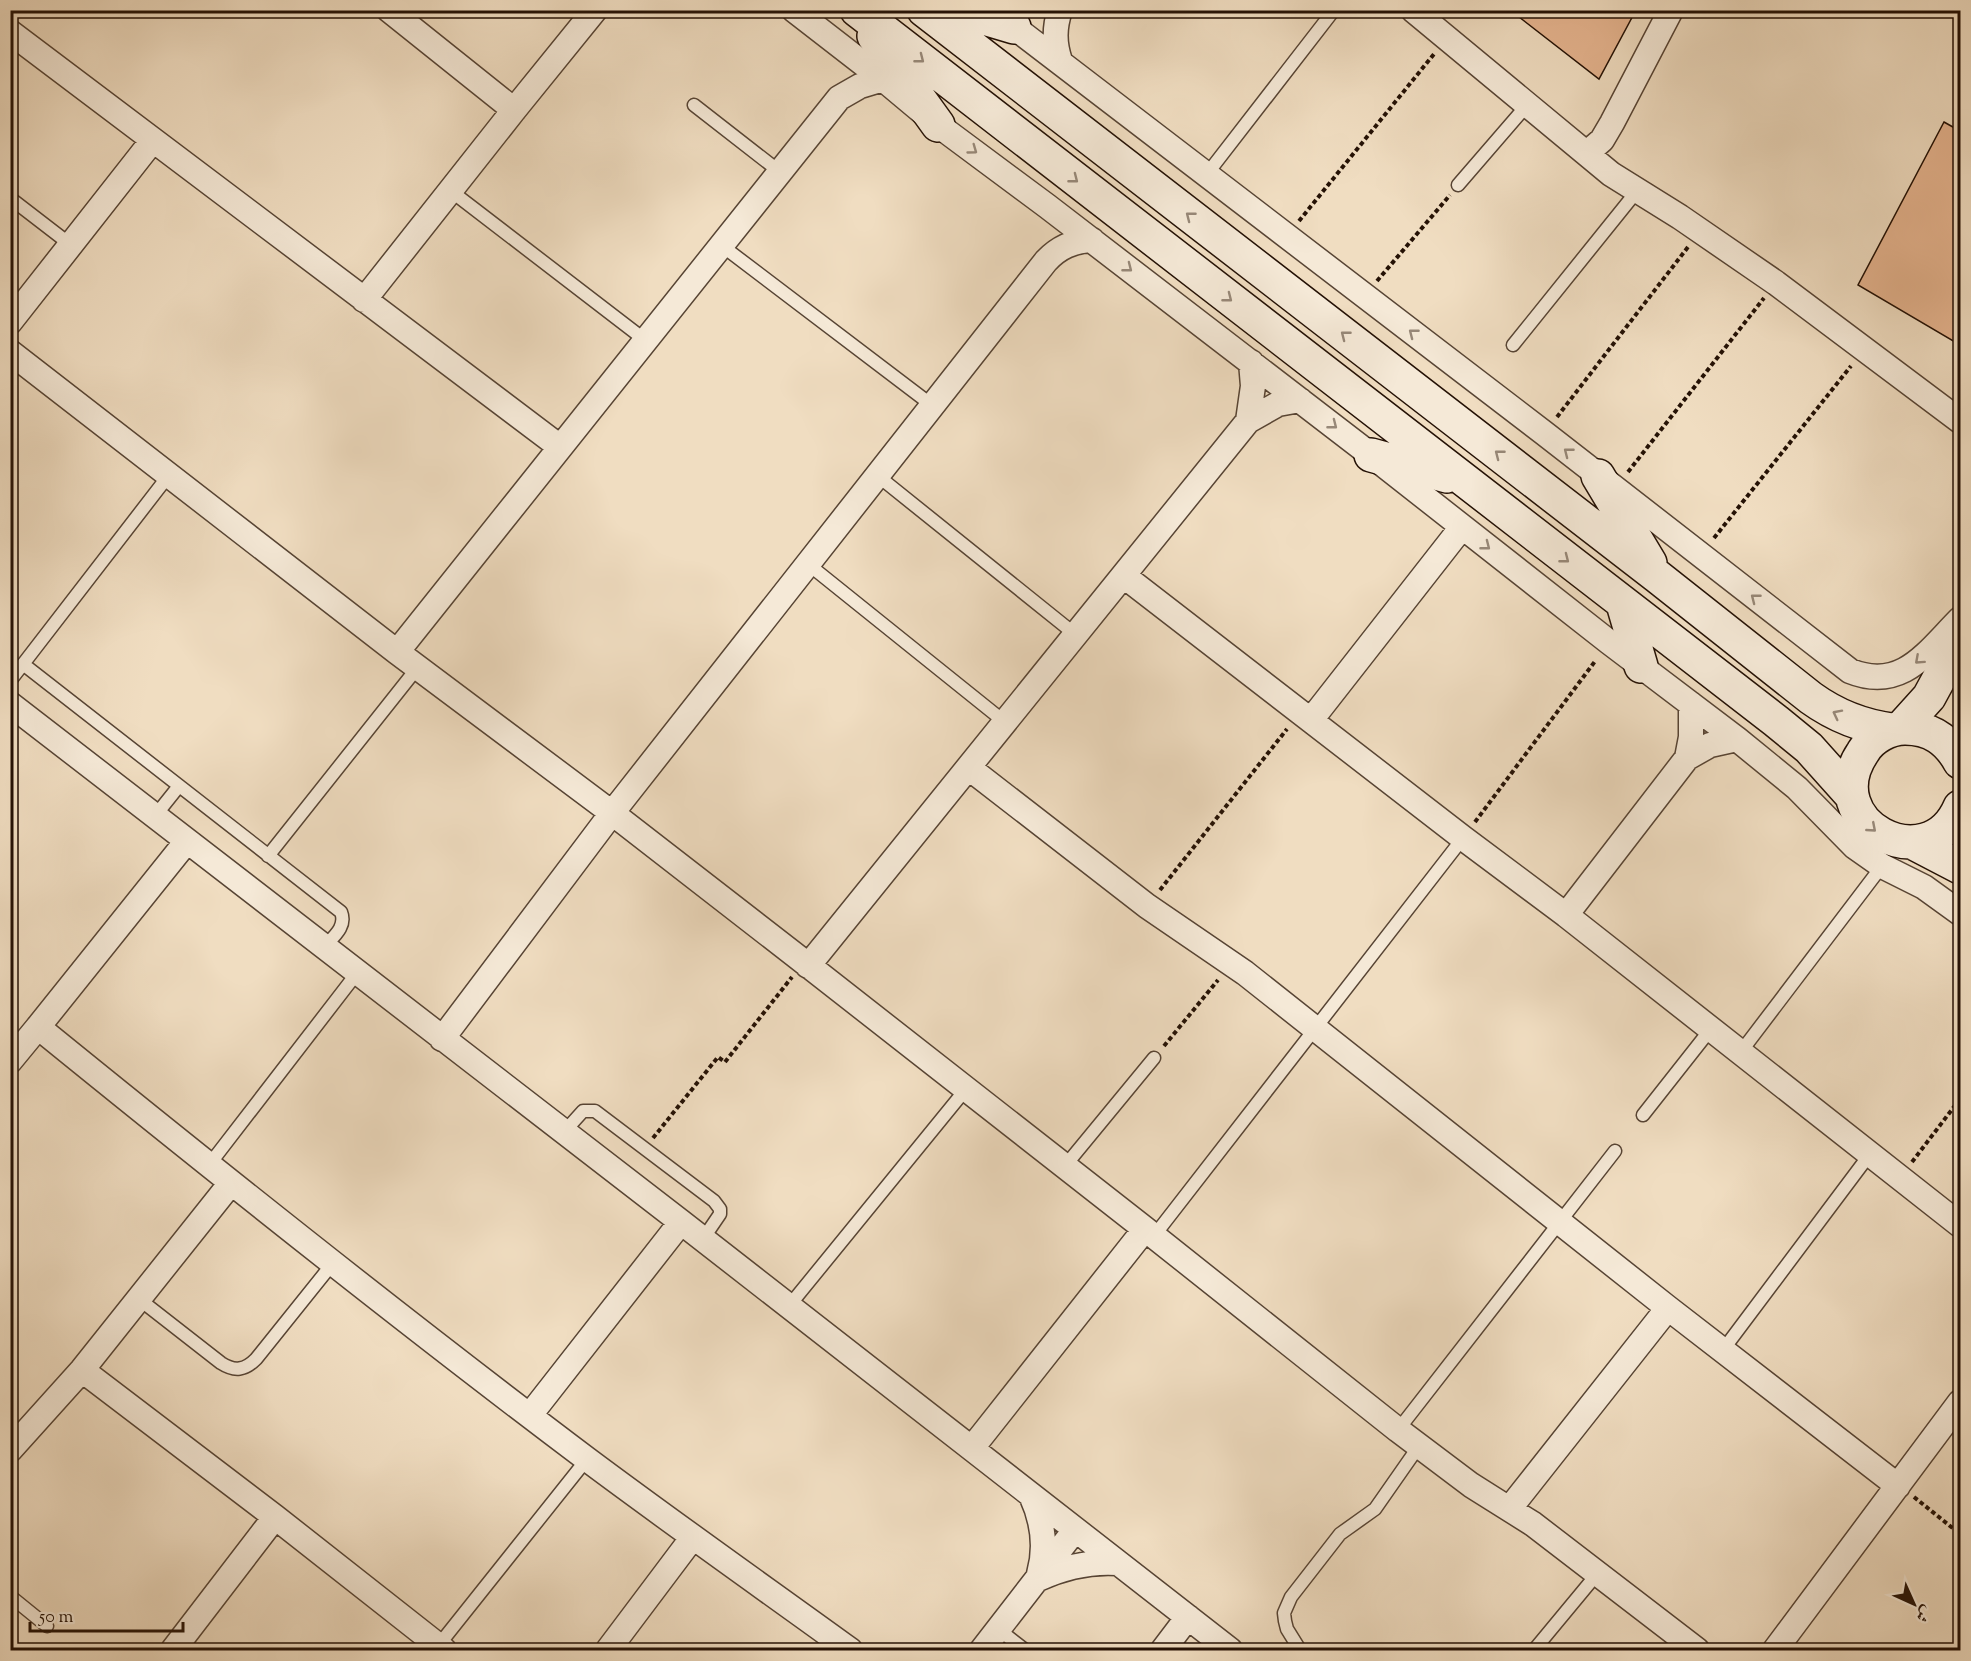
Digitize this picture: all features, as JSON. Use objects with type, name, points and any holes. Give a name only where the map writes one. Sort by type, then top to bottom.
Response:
[{"type":"main road","points":[[856,10],[938,125]]},
{"type":"main road","points":[[856,10],[1793,734],[1824,763],[1852,796]]},
{"type":"main road","points":[[924,10],[1825,708],[1857,723],[1896,729],[1916,728],[1930,732],[1954,750],[1960,762]]},
{"type":"main road","points":[[957,10],[1004,19]]},
{"type":"main road","points":[[1371,455],[1464,481]]},
{"type":"main road","points":[[1607,482],[1658,577]]},
{"type":"main road","points":[[1623,604],[1641,666]]},
{"type":"main road","points":[[1960,640],[1929,697],[1896,729],[1877,737],[1864,748],[1851,779],[1852,796],[1857,811],[1867,825],[1880,835],[1896,841],[1912,842],[1927,839],[1951,823],[1960,807]]},
{"type":"main road","points":[[1960,738],[1960,755]]},
{"type":"main road","points":[[1912,842],[1960,867]]},
{"type":"street","points":[[389,10],[514,110]]},
{"type":"street","points":[[364,300],[595,10]]},
{"type":"street","points":[[795,10],[938,125],[1251,362],[1609,642],[1737,739],[1797,788],[1855,847],[1882,866],[1924,887],[1960,913]]},
{"type":"street","points":[[1004,19],[1036,21],[1054,10]]},
{"type":"street","points":[[1060,10],[1055,41],[1060,61]]},
{"type":"street","points":[[1413,10],[1611,174],[1701,230],[1776,283],[1960,421]]},
{"type":"street","points":[[1587,153],[1602,140],[1612,123],[1671,10]]},
{"type":"street","points":[[1004,19],[1545,433],[1838,663],[1863,676],[1891,676],[1916,664],[1960,619]]},
{"type":"street","points":[[10,32],[560,447]]},
{"type":"street","points":[[397,652],[839,98],[847,76],[850,54]]},
{"type":"street","points":[[839,98],[860,86],[883,79]]},
{"type":"street","points":[[10,322],[153,140]]},
{"type":"street","points":[[1046,261],[1051,239],[1047,206]]},
{"type":"street","points":[[442,1039],[612,813],[1046,261],[1053,253],[1071,243],[1092,240]]},
{"type":"street","points":[[10,352],[397,652],[612,813],[1149,1232],[1398,1431],[1472,1485],[1510,1508],[1697,1650]]},
{"type":"street","points":[[1248,422],[1253,386],[1251,362]]},
{"type":"street","points":[[806,964],[969,768],[1248,422],[1278,405],[1300,400]]},
{"type":"street","points":[[1306,716],[1462,527]]},
{"type":"street","points":[[1124,576],[1566,915],[1960,1225]]},
{"type":"street","points":[[10,704],[703,1239],[1230,1650]]},
{"type":"street","points":[[1687,758],[1691,737],[1691,704]]},
{"type":"street","points":[[1566,915],[1687,758],[1710,745],[1737,739]]},
{"type":"street","points":[[969,768],[1147,906],[1232,964],[1898,1486]]},
{"type":"street","points":[[10,1060],[187,841]]},
{"type":"street","points":[[38,1027],[231,1183],[587,1459],[850,1650]]},
{"type":"street","points":[[10,1449],[82,1370],[231,1183]]},
{"type":"street","points":[[530,1415],[681,1222]]},
{"type":"street","points":[[972,1448],[1149,1232]]},
{"type":"street","points":[[1510,1508],[1668,1308]]},
{"type":"street","points":[[82,1370],[275,1517],[441,1648]]},
{"type":"street","points":[[1775,1650],[1960,1402]]},
{"type":"street","points":[[1031,1495],[1039,1511],[1043,1528],[1042,1562],[1038,1579]]},
{"type":"street","points":[[173,1650],[275,1517]]},
{"type":"street","points":[[982,1650],[1076,1530]]},
{"type":"street","points":[[608,1650],[693,1538]]},
{"type":"street","points":[[1038,1579],[1085,1563],[1118,1563]]},
{"type":"street","points":[[1163,1650],[1188,1617]]},
{"type":"lane","points":[[1207,174],[1334,10]]},
{"type":"lane","points":[[1458,185],[1528,104]]},
{"type":"lane","points":[[694,105],[780,172]]},
{"type":"lane","points":[[450,191],[645,340]]},
{"type":"lane","points":[[1513,345],[1637,191]]},
{"type":"lane","points":[[10,198],[71,245]]},
{"type":"lane","points":[[721,245],[933,406]]},
{"type":"lane","points":[[10,681],[169,475]]},
{"type":"lane","points":[[878,476],[1076,635]]},
{"type":"lane","points":[[808,564],[1005,723]]},
{"type":"lane","points":[[23,664],[341,912],[344,921],[342,926],[324,947]]},
{"type":"lane","points":[[268,856],[418,667]]},
{"type":"lane","points":[[155,816],[179,786]]},
{"type":"lane","points":[[1149,1232],[1315,1029],[1463,838]]},
{"type":"lane","points":[[1740,1053],[1882,866]]},
{"type":"lane","points":[[209,1165],[357,974]]},
{"type":"lane","points":[[1643,1115],[1710,1030]]},
{"type":"lane","points":[[1065,1166],[1154,1058]]},
{"type":"lane","points":[[789,1306],[966,1089]]},
{"type":"lane","points":[[564,1132],[583,1111],[595,1111],[645,1148],[718,1205],[720,1214],[703,1239]]},
{"type":"lane","points":[[1398,1431],[1615,1152]]},
{"type":"lane","points":[[1723,1350],[1870,1154]]},
{"type":"lane","points":[[139,1299],[221,1363],[239,1370],[249,1366],[256,1359],[333,1263]]},
{"type":"lane","points":[[1300,1650],[1287,1629],[1285,1621],[1284,1612],[1291,1597],[1340,1534],[1375,1509],[1419,1446]]},
{"type":"lane","points":[[441,1648],[587,1459]]},
{"type":"lane","points":[[1534,1650],[1597,1574]]},
{"type":"lane","points":[[10,1596],[47,1626]]},
{"type":"lane","points":[[998,1629],[1025,1650]]},
{"type":"path","points":[[1288,236],[1447,38]]},
{"type":"path","points":[[1365,295],[1458,185]]},
{"type":"path","points":[[1545,433],[1701,230]]},
{"type":"path","points":[[1607,482],[1776,283]]},
{"type":"path","points":[[1700,555],[1865,349]]},
{"type":"path","points":[[1463,838],[1609,642]]},
{"type":"path","points":[[1147,906],[1306,716]]},
{"type":"path","points":[[645,1148],[718,1057],[725,1062],[806,964]]},
{"type":"path","points":[[1154,1058],[1232,964]]},
{"type":"path","points":[[1900,1178],[1960,1099]]},
{"type":"path","points":[[1898,1486],[1960,1534]]},
{"type":"building","points":[[1510,10],[1636,10],[1599,79]]},
{"type":"building","points":[[1944,122],[1960,131],[1960,345],[1858,285]]}]
